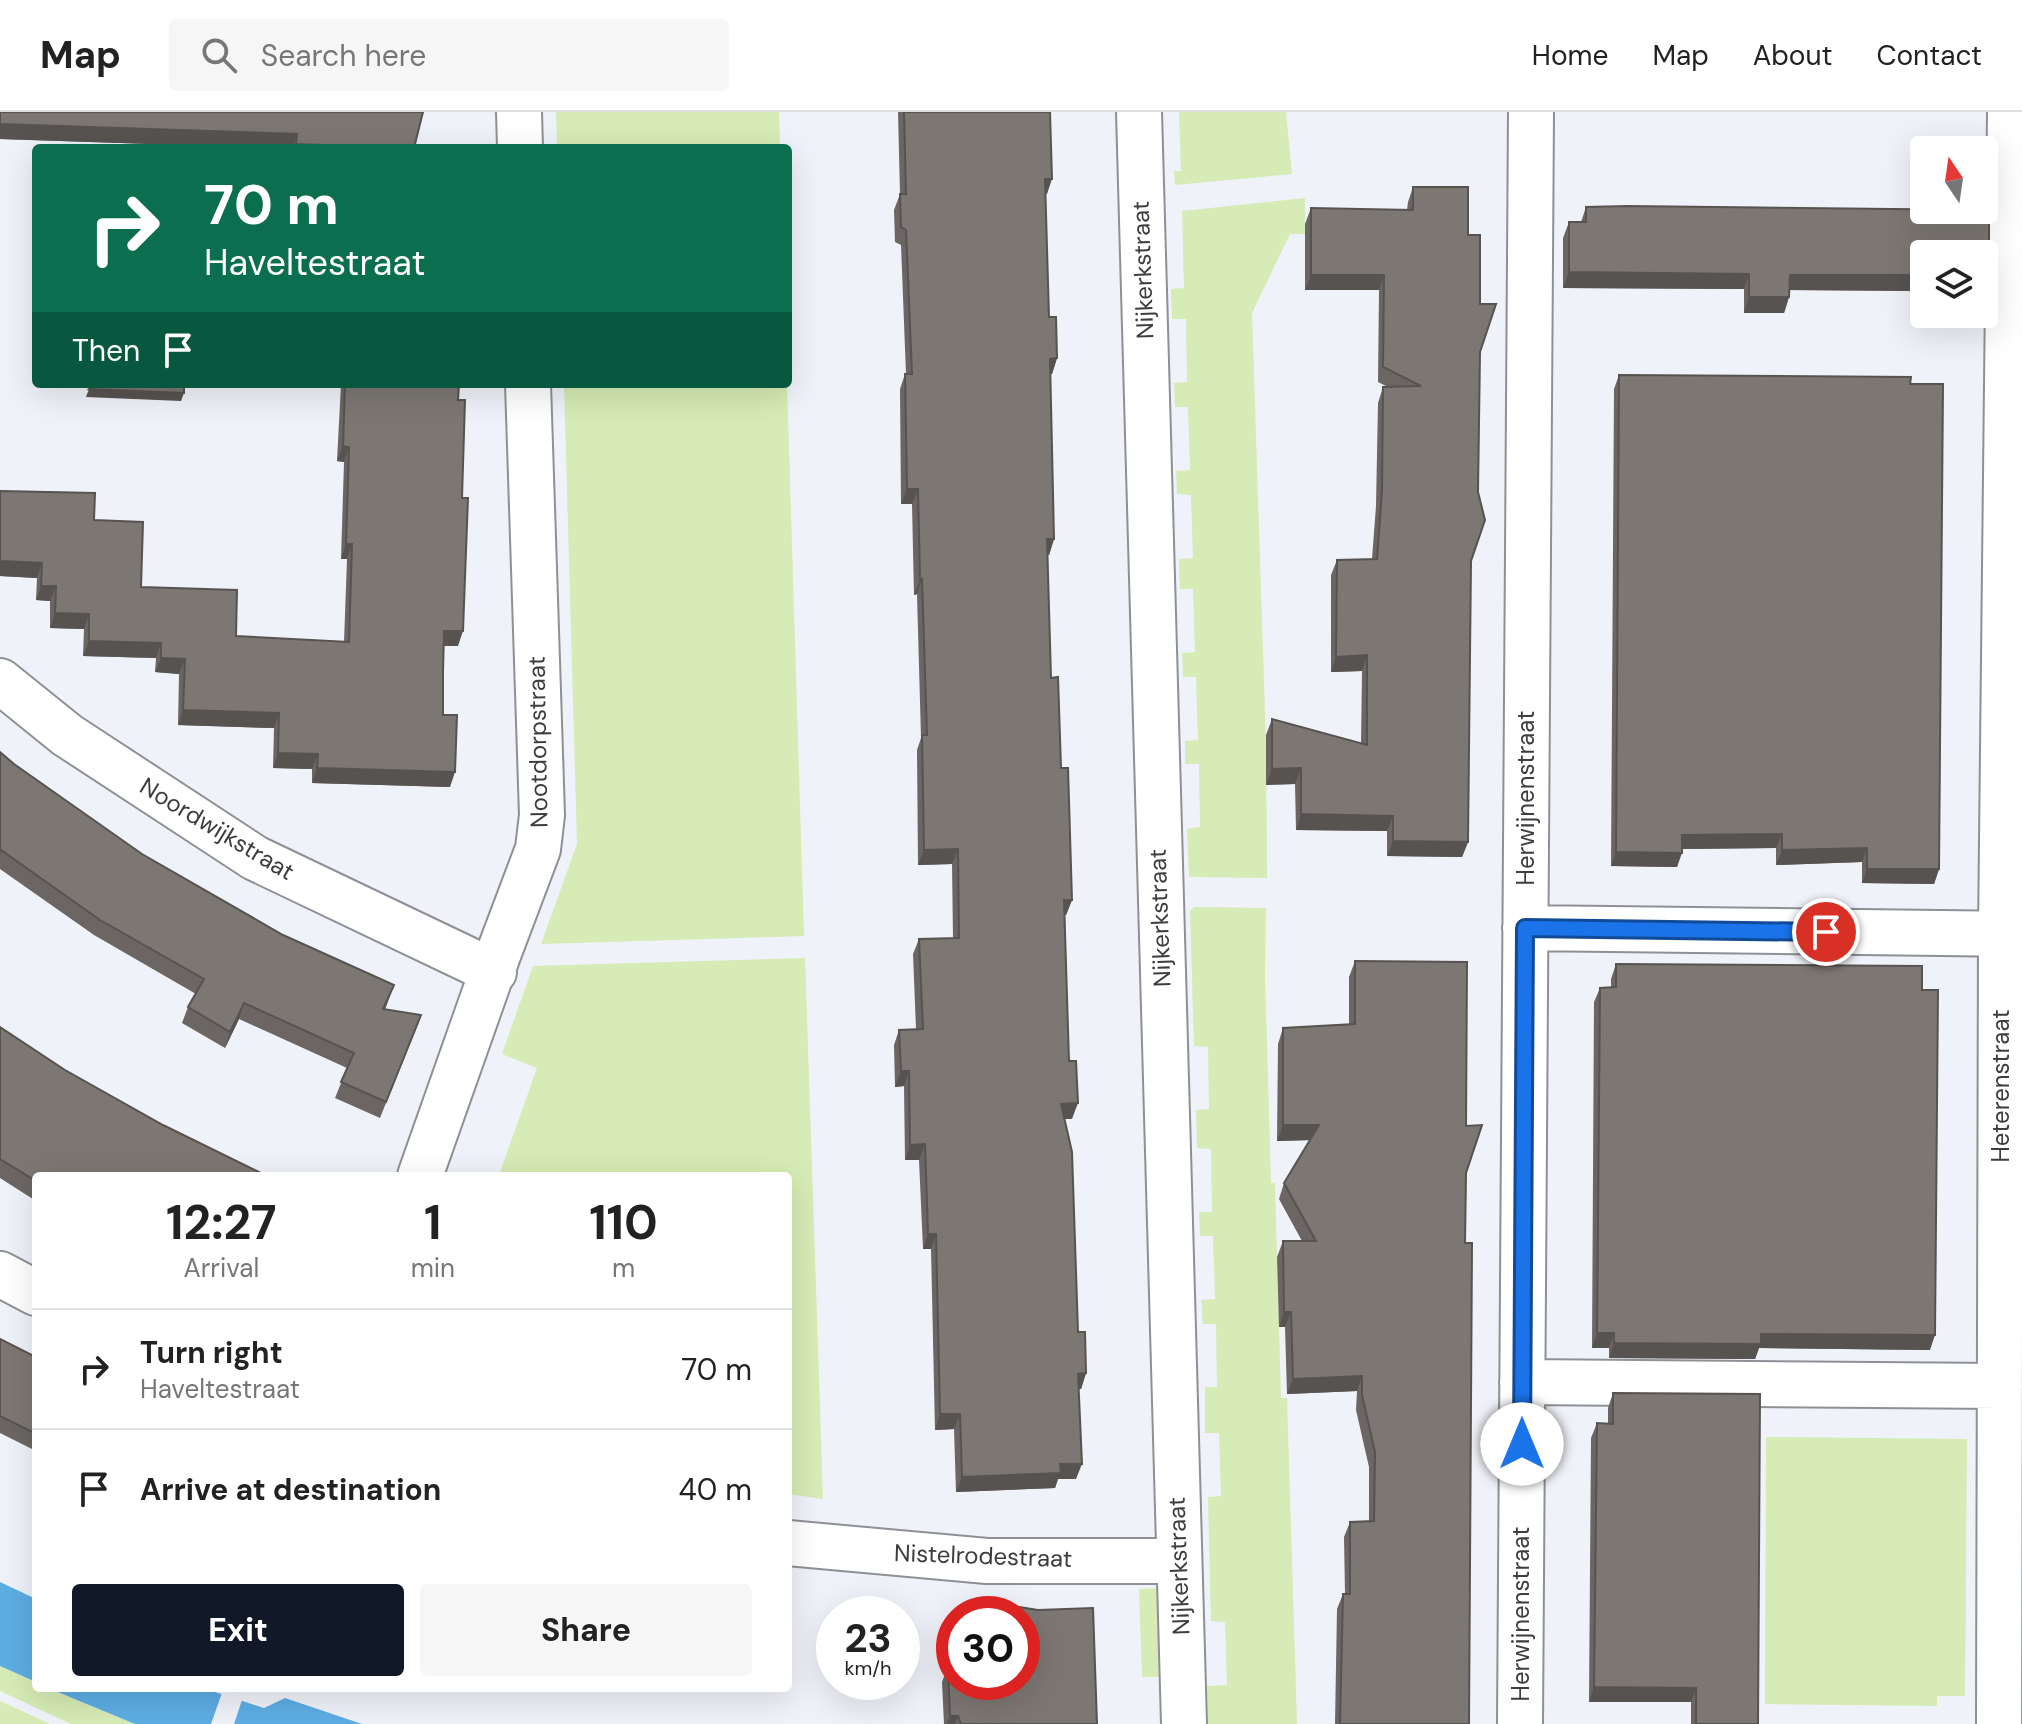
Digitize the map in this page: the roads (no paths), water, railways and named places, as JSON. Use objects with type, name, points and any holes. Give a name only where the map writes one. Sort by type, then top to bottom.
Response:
[{"type":"street","points":[[519,112],[520,144]]},
{"type":"street","name":"Nijkerkstraat","points":[[1139,112],[1184,1724]]},
{"type":"street","name":"Herwijnenstraat","points":[[1520,1724],[1531,112]]},
{"type":"street","name":"Heterenstraat","points":[[1999,1724],[2000,1386],[2012,934],[2010,112]]},
{"type":"street","name":"Nootdorpstraat","points":[[421,1172],[538,849],[542,815],[528,388]]},
{"type":"street","name":"Noordwijkstraat","points":[[0,681],[67,735],[255,858],[494,972]]},
{"type":"street","points":[[1525,928],[2012,934]]},
{"type":"street","points":[[0,1274],[32,1291]]},
{"type":"street","points":[[1522,1382],[2000,1386]]},
{"type":"street","name":"Nistelrodestraat","points":[[792,1543],[987,1561],[1179,1561]]},
{"type":"water","points":[[0,1582],[32,1597],[32,1680],[0,1666]]},
{"type":"water","points":[[58,1692],[215,1692],[264,1708],[285,1698],[362,1724],[135,1724]]}]
